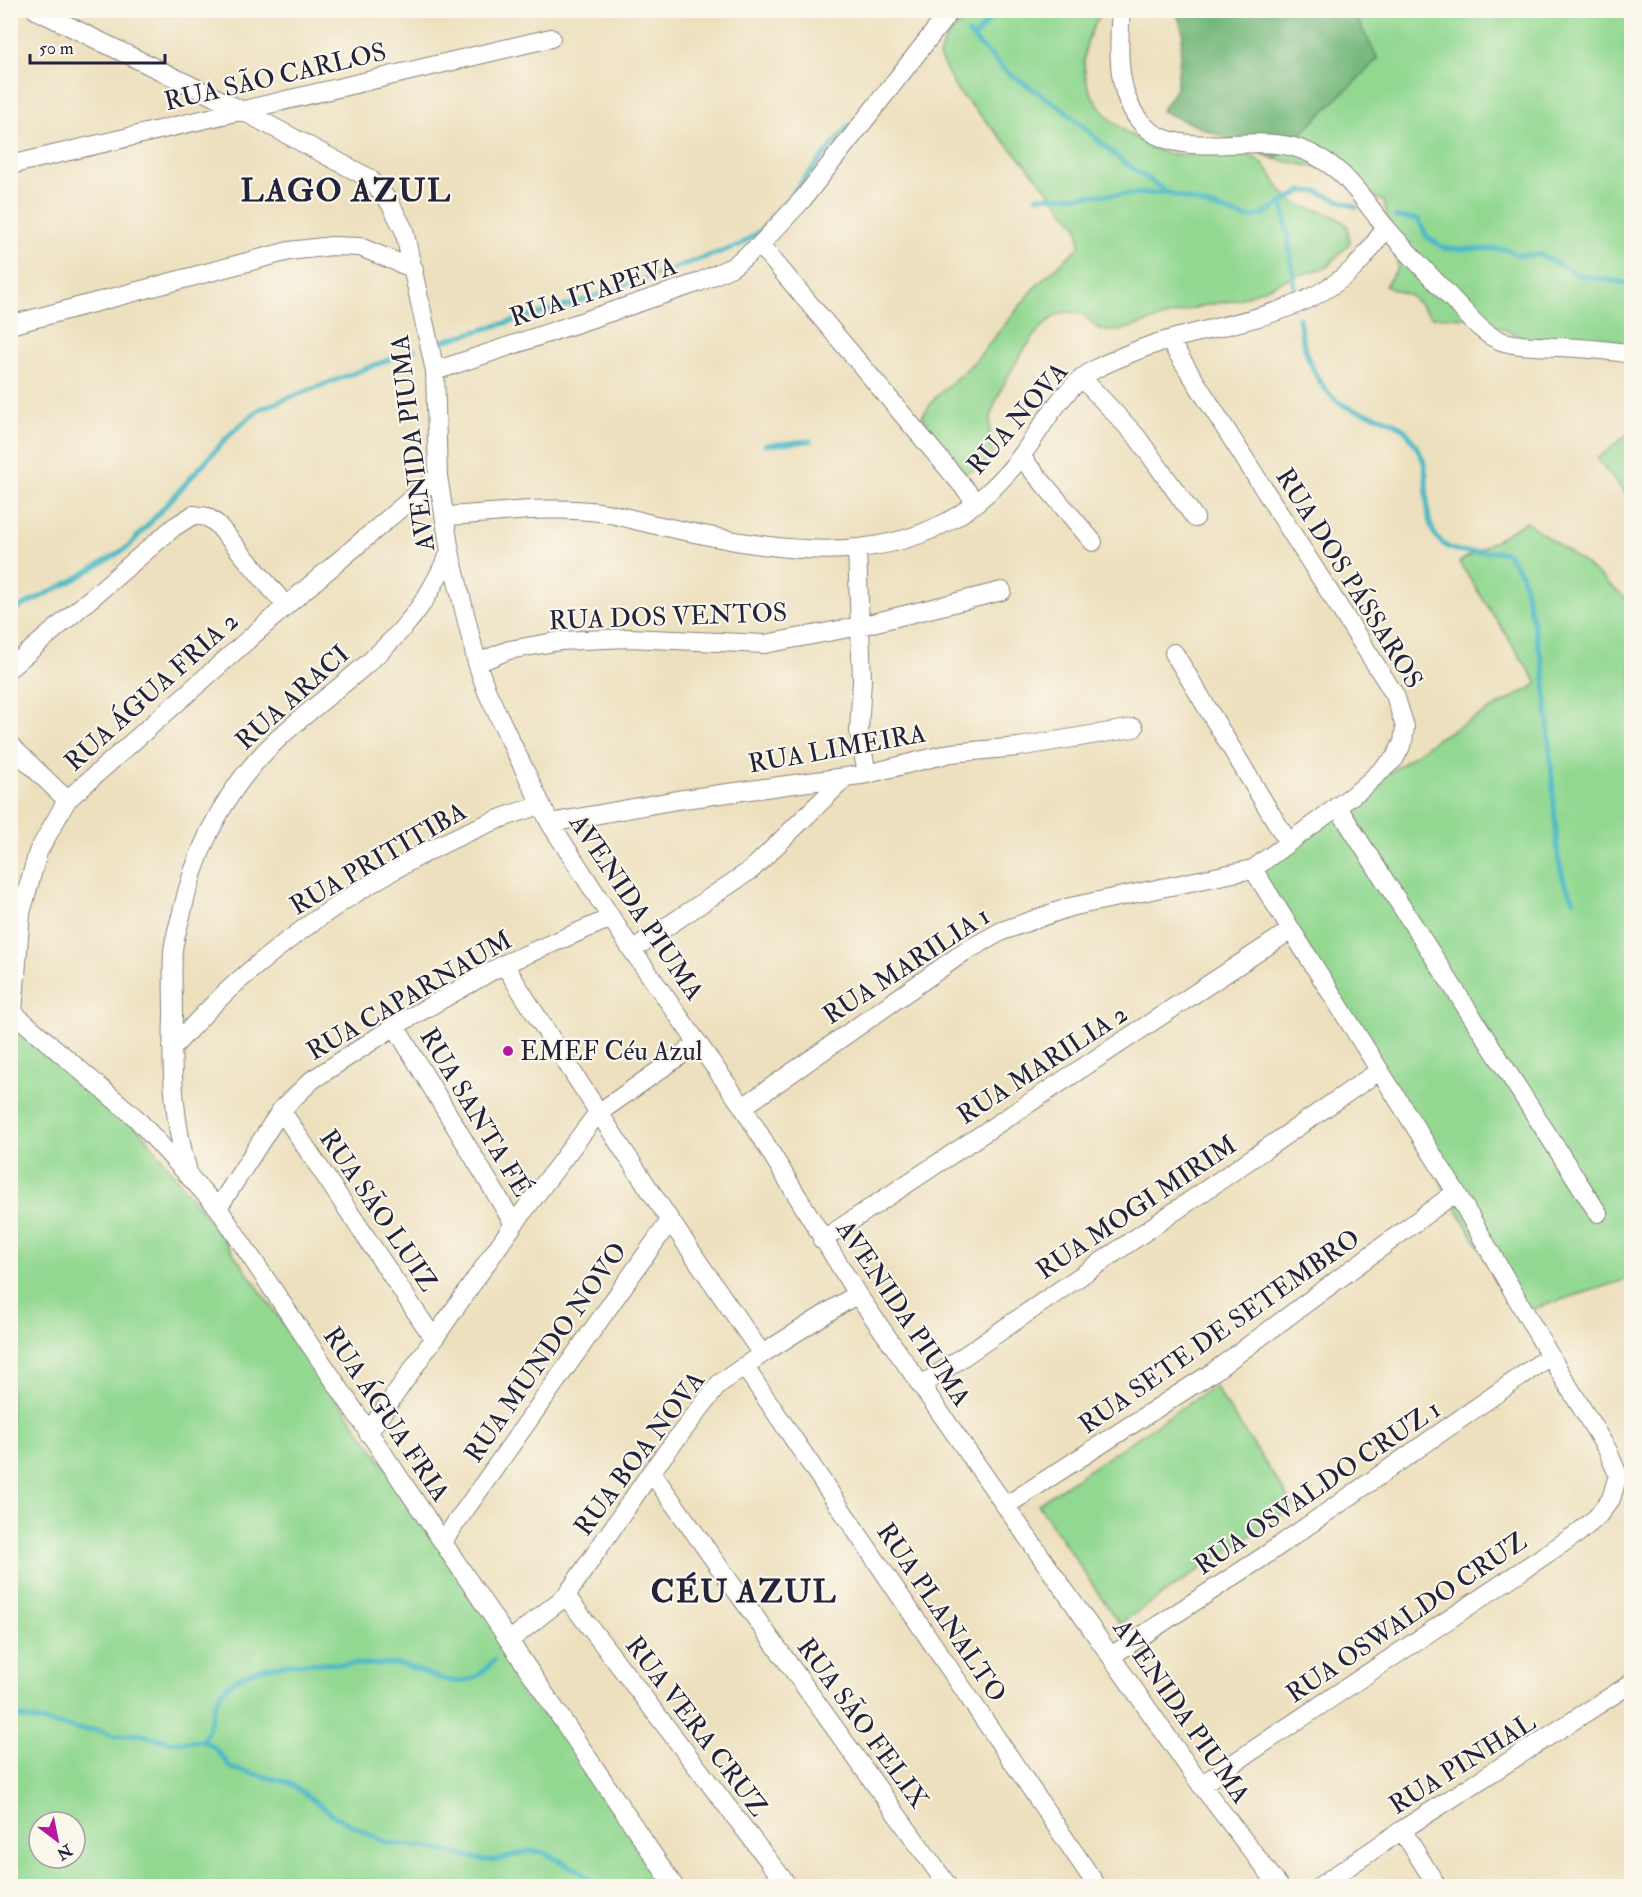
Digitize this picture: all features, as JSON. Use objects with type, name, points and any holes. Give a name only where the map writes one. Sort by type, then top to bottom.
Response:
[{"type":"street","name":"AVENIDA PIUMA","points":[[36,10],[239,110],[369,178],[390,203],[404,230],[435,371],[438,476],[450,552],[477,663],[487,692],[550,823],[632,950],[743,1107],[857,1294],[1202,1785],[1279,1887]]},
{"type":"street","name":"RUA ITAPEVA","points":[[435,371],[698,283],[732,267],[760,246],[802,200],[951,10]]},
{"type":"street","points":[[1121,10],[1118,42],[1121,75],[1131,108],[1148,129],[1169,141],[1263,142],[1298,148],[1325,160],[1345,175],[1386,227],[1483,331],[1499,341],[1522,346],[1632,354]]},
{"type":"street","name":"RUA SÃO CARLOS","points":[[10,165],[551,38]]},
{"type":"street","name":"RUA NOVA","points":[[445,516],[566,510],[599,512],[740,542],[857,550],[918,536],[948,522],[977,503],[1021,457],[1055,406],[1082,378],[1096,368],[1168,340],[1271,314],[1305,300],[1331,286],[1354,268],[1386,227]]},
{"type":"street","points":[[10,325],[289,251],[332,246],[360,247],[414,269]]},
{"type":"street","points":[[760,246],[977,503]]},
{"type":"street","name":"RUA DOS PÁSSAROS","points":[[1168,340],[1395,695],[1405,728],[1403,742],[1395,758],[1378,775],[1254,869]]},
{"type":"street","points":[[1082,378],[1137,438],[1196,518]]},
{"type":"street","points":[[1021,457],[1093,542]]},
{"type":"street","name":"RUA ÁGUA FRIA 2","points":[[12,1011],[21,913],[38,852],[68,800],[286,606],[438,476]]},
{"type":"street","points":[[10,668],[174,527],[193,515],[207,517],[217,524],[286,606]]},
{"type":"street","points":[[857,550],[862,680],[860,731],[867,774]]},
{"type":"street","name":"RUA ARACI","points":[[189,1176],[179,1142],[174,1107],[173,950],[186,890],[205,838],[227,798],[251,765],[280,736],[374,657],[408,622],[433,588],[450,552]]},
{"type":"street","name":"RUA DOS VENTOS","points":[[477,663],[509,650],[560,642],[629,638],[765,644],[860,626],[1002,591]]},
{"type":"street","points":[[1174,653],[1288,842]]},
{"type":"street","name":"RUA LIMEIRA","points":[[550,823],[677,800],[867,774],[951,753],[1018,747],[1134,728]]},
{"type":"street","points":[[10,745],[68,800]]},
{"type":"street","points":[[632,950],[751,870],[846,777]]},
{"type":"street","name":"RUA PRITITIBA","points":[[172,1048],[235,984],[326,912],[438,847],[511,814],[541,805]]},
{"type":"street","points":[[1337,806],[1598,1213]]},
{"type":"street","points":[[1254,869],[1456,1192],[1550,1356]]},
{"type":"street","name":"RUA MARILIA 1","points":[[743,1107],[964,952],[1002,931],[1070,907],[1254,869]]},
{"type":"street","name":"RUA CAPARNAUM","points":[[218,1208],[281,1110],[312,1080],[395,1026],[504,964],[611,918]]},
{"type":"street","name":"RUA MARILIA 2","points":[[822,1240],[1291,930]]},
{"type":"street","points":[[504,964],[597,1114],[669,1222],[762,1354]]},
{"type":"street","name":"RUA ÁGUA FRIA","points":[[12,1011],[136,1118],[218,1208],[674,1887]]},
{"type":"street","name":"RUA SANTA FÉ","points":[[395,1026],[514,1224]]},
{"type":"street","points":[[368,1433],[514,1224],[597,1114],[698,1043]]},
{"type":"street","name":"RUA MOGI MIRIM","points":[[922,1385],[1380,1071]]},
{"type":"street","name":"RUA SÃO LUIZ","points":[[281,1110],[434,1339]]},
{"type":"street","name":"RUA SETE DE SETEMBRO","points":[[1007,1505],[1213,1372],[1456,1192]]},
{"type":"street","name":"RUA MUNDO NOVO","points":[[442,1541],[669,1222]]},
{"type":"street","name":"RUA BOA NOVA","points":[[509,1641],[566,1596],[651,1472],[719,1384],[857,1294]]},
{"type":"street","name":"RUA OSWALDO CRUZ","points":[[1202,1785],[1578,1533],[1597,1517],[1611,1499],[1618,1475],[1608,1451],[1550,1356]]},
{"type":"street","name":"RUA OSVALDO CRUZ 1","points":[[1111,1656],[1273,1550],[1550,1356]]},
{"type":"street","name":"RUA PLANALTO","points":[[744,1366],[1097,1887]]},
{"type":"street","name":"RUA SÃO FELIX","points":[[651,1472],[948,1887]]},
{"type":"street","name":"RUA VERA CRUZ","points":[[566,1596],[788,1887]]},
{"type":"street","name":"RUA PINHAL","points":[[1320,1887],[1402,1830],[1632,1683]]},
{"type":"street","points":[[1402,1830],[1437,1887]]},
{"type":"green space","points":[[973,11],[1103,11],[1092,29],[1086,47],[1084,64],[1093,97],[1103,112],[1134,137],[1163,152],[1176,155],[1237,154],[1253,157],[1269,171],[1284,194],[1293,202],[1326,213],[1347,225],[1350,242],[1327,267],[1290,278],[1237,300],[1201,306],[1119,331],[1100,330],[1081,313],[1064,312],[1051,319],[1029,343],[1001,390],[990,421],[993,453],[982,467],[965,473],[939,447],[922,416],[935,398],[976,360],[1038,284],[1080,246],[1078,227],[1023,161],[956,89],[939,56],[945,40]]},
{"type":"green space","points":[[1176,11],[1353,11],[1378,59],[1275,159],[1161,111],[1176,89],[1183,32]]},
{"type":"green space","points":[[1353,11],[1631,11],[1631,352],[1529,340],[1478,318],[1432,317],[1411,296],[1385,286],[1398,268],[1384,201],[1359,191],[1329,170],[1275,159],[1299,134],[1354,14]]},
{"type":"green space","points":[[1631,431],[1631,500],[1597,459]]},
{"type":"green space","points":[[1526,522],[1584,563],[1631,603],[1631,1278],[1517,1314],[1382,1078],[1251,872],[1438,738],[1538,684],[1459,562]]},
{"type":"green space","points":[[10,1021],[145,1136],[236,1257],[417,1511],[671,1886],[11,1886]]},
{"type":"green space","points":[[1214,1386],[1294,1506],[1119,1624],[1038,1504]]},
{"type":"waterway","points":[[973,39],[997,10]]},
{"type":"waterway","points":[[968,33],[1007,72],[1066,111],[1118,158],[1168,193],[1247,218],[1262,215],[1302,191],[1318,192],[1356,207]]},
{"type":"waterway","points":[[443,341],[572,304],[740,245],[761,230],[849,126]]},
{"type":"waterway","points":[[1037,197],[1166,193]]},
{"type":"waterway","points":[[1283,204],[1295,288]]},
{"type":"waterway","points":[[1395,217],[1418,219],[1428,238],[1446,249],[1505,249],[1519,255],[1541,255],[1579,275],[1632,284]]},
{"type":"waterway","points":[[1299,318],[1308,358],[1321,383],[1330,394],[1340,403],[1382,418],[1404,429],[1409,435],[1422,456],[1426,473],[1428,515],[1435,534],[1441,542],[1464,552],[1507,553],[1522,575],[1544,670],[1558,858],[1564,881],[1574,900]]},
{"type":"waterway","points":[[10,612],[74,580],[128,547],[233,431],[260,409],[414,350]]},
{"type":"waterway","points":[[765,445],[810,441]]},
{"type":"waterway","points":[[202,1741],[222,1691],[242,1676],[257,1670],[307,1663],[392,1664],[403,1665],[441,1679],[465,1681],[473,1678],[494,1660]]},
{"type":"waterway","points":[[10,1715],[84,1730],[98,1730],[115,1736],[139,1734],[171,1742],[202,1741],[213,1746],[231,1768],[290,1783],[336,1817],[387,1843],[432,1848],[483,1860],[497,1860],[529,1851],[542,1852],[580,1871],[594,1886]]},
{"type":"place","name":"EMEF Céu Azul","points":[[508,1051]]},
{"type":"district","name":"LAGO AZUL","points":[[346,190]]},
{"type":"district","name":"CÉU AZUL","points":[[744,1591]]}]
